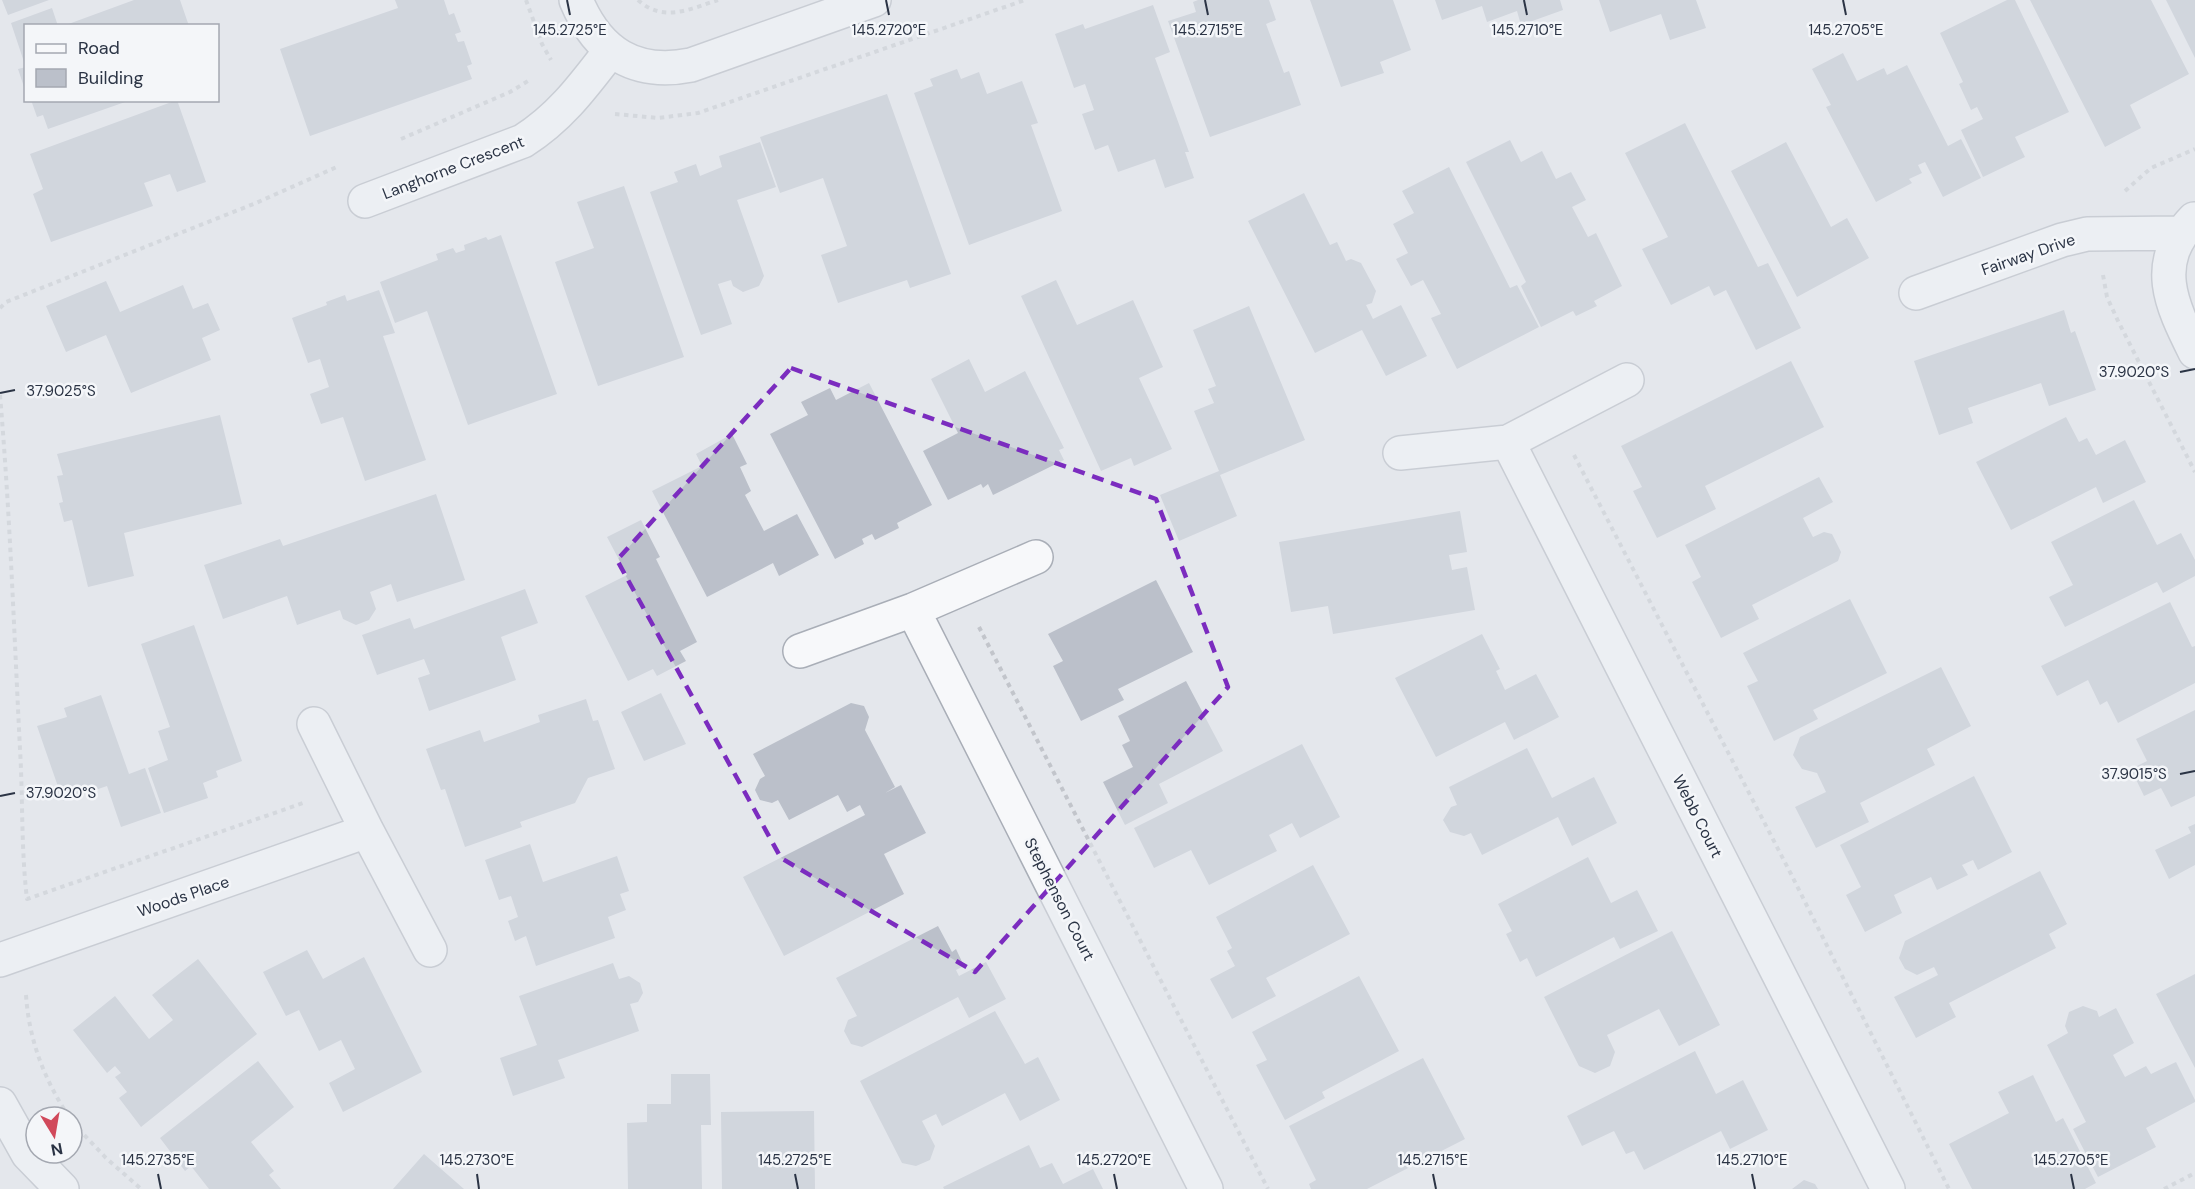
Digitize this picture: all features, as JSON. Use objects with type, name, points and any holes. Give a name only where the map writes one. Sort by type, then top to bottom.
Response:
[{"type":"street","points":[[576,0],[591,29],[611,50],[620,57],[656,68],[692,65],[874,0]]},
{"type":"street","name":"Langhorne Crescent","points":[[364,201],[523,141],[559,114],[611,50]]},
{"type":"street","name":"Fairway Drive","points":[[1916,293],[2061,240],[2087,234],[2187,225]]},
{"type":"street","name":"Fairway Drive","points":[[2187,225],[2170,260],[2168,283],[2176,315],[2195,352]]},
{"type":"street","points":[[1400,453],[1508,442],[1626,380]]},
{"type":"street","name":"Webb Court","points":[[1508,442],[1888,1189]]},
{"type":"street","points":[[800,651],[914,610],[1036,557]]},
{"type":"street","name":"Stephenson Court","points":[[914,610],[1206,1189]]},
{"type":"street","points":[[314,724],[430,950]]},
{"type":"street","name":"Woods Place","points":[[0,960],[367,831]]},
{"type":"street","points":[[0,1104],[28,1154],[62,1189]]},
{"type":"path","points":[[526,0],[542,44],[554,66]]},
{"type":"path","points":[[638,0],[652,10],[676,13],[718,0]]},
{"type":"path","points":[[606,112],[658,118],[698,112],[1025,0]]},
{"type":"path","points":[[393,143],[510,92],[536,76]]},
{"type":"path","points":[[2121,198],[2124,192],[2151,168],[2195,149]]},
{"type":"path","points":[[0,308],[6,302],[340,166]]},
{"type":"path","points":[[2102,270],[2107,297],[2195,472]]},
{"type":"path","points":[[0,395],[7,481],[23,798],[23,866],[27,899],[345,788]]},
{"type":"path","points":[[1555,418],[1791,874],[1949,1189]]},
{"type":"path","points":[[961,589],[1268,1189]]},
{"type":"path","points":[[25,988],[28,1016],[41,1068],[61,1105]]},
{"type":"path","points":[[84,1135],[141,1189]]},
{"type":"path","points":[[2164,1189],[2195,1173]]},
{"type":"highlighted area","points":[[791,368],[1156,499],[1228,687],[975,972],[781,858],[617,560]]},
{"type":"building","points":[[2,0],[49,0],[8,15]]},
{"type":"building","points":[[134,0],[180,0],[188,24],[68,24]]},
{"type":"building","points":[[395,0],[444,0],[449,15],[454,13],[461,32],[455,34],[458,42],[464,41],[472,64],[467,66],[472,79],[310,136],[280,49],[398,8]]},
{"type":"building","points":[[1198,0],[1269,0],[1276,20],[1266,24],[1284,73],[1289,71],[1301,105],[1210,137],[1168,21],[1196,12],[1193,2]]},
{"type":"building","points":[[1310,0],[1393,0],[1411,50],[1380,62],[1384,73],[1341,87]]},
{"type":"building","points":[[1435,0],[1560,0],[1563,10],[1521,25],[1517,11],[1487,22],[1482,6],[1442,20]]},
{"type":"building","points":[[1599,0],[1696,0],[1706,28],[1670,40],[1661,14],[1610,32]]},
{"type":"building","points":[[2007,0],[2015,0],[2069,112],[2015,137],[2025,157],[1983,177],[1961,130],[1983,119],[1977,107],[1971,110],[1959,84],[1963,82],[1940,33]]},
{"type":"building","points":[[2030,0],[2151,0],[2189,74],[2130,105],[2141,128],[2105,147]]},
{"type":"building","points":[[2166,0],[2195,0],[2195,58]]},
{"type":"building","points":[[1153,5],[1170,52],[1155,58],[1189,152],[1185,152],[1194,178],[1165,188],[1155,159],[1118,172],[1108,145],[1095,150],[1082,114],[1094,110],[1085,84],[1074,88],[1055,34],[1083,24],[1085,29]]},
{"type":"building","points":[[52,8],[57,24],[24,24],[24,62],[11,23]]},
{"type":"building","points":[[1843,53],[1857,81],[1884,68],[1887,75],[1907,65],[1948,146],[1961,139],[1981,178],[1943,197],[1925,162],[1918,165],[1922,173],[1909,179],[1912,183],[1876,202],[1826,107],[1831,105],[1812,69]]},
{"type":"building","points":[[24,68],[24,87],[18,69]]},
{"type":"building","points":[[957,69],[961,79],[979,72],[987,94],[1022,81],[1038,123],[1031,125],[1062,211],[969,245],[914,93],[933,86],[930,79]]},
{"type":"building","points":[[887,94],[951,274],[910,288],[907,280],[838,303],[821,255],[847,246],[823,178],[780,193],[760,137]]},
{"type":"building","points":[[32,102],[125,102],[48,129],[43,115],[37,117]]},
{"type":"building","points":[[172,102],[178,102],[206,182],[177,192],[170,174],[144,183],[153,206],[51,242],[33,194],[43,189],[30,154]]},
{"type":"building","points":[[1685,123],[1758,267],[1768,263],[1801,328],[1756,350],[1726,290],[1714,296],[1709,286],[1671,305],[1642,249],[1668,237],[1625,153]]},
{"type":"building","points":[[1510,140],[1521,162],[1542,151],[1556,179],[1571,172],[1586,200],[1572,207],[1588,237],[1596,233],[1622,286],[1594,301],[1597,306],[1576,316],[1573,311],[1541,327],[1521,286],[1526,282],[1466,162]]},
{"type":"building","points":[[760,142],[776,187],[737,200],[764,276],[759,286],[743,292],[733,286],[731,280],[718,284],[732,324],[701,335],[650,192],[678,182],[674,172],[696,164],[700,176],[722,167],[719,156]]},
{"type":"building","points":[[1786,142],[1831,227],[1847,218],[1869,258],[1797,297],[1731,171]]},
{"type":"building","points":[[1449,167],[1510,288],[1517,285],[1539,327],[1457,369],[1431,318],[1441,314],[1423,280],[1411,286],[1396,259],[1408,253],[1393,224],[1414,213],[1402,191]]},
{"type":"building","points":[[624,186],[684,357],[598,386],[555,262],[594,248],[577,202]]},
{"type":"building","points":[[1304,193],[1330,245],[1337,242],[1346,261],[1351,259],[1361,263],[1376,291],[1372,303],[1366,305],[1373,319],[1401,305],[1427,356],[1386,376],[1362,330],[1315,353],[1248,221]]},
{"type":"building","points":[[501,235],[557,394],[468,425],[427,311],[395,323],[380,282],[438,260],[436,254],[453,248],[456,253],[465,250],[464,245],[486,237],[488,240]]},
{"type":"building","points":[[1056,280],[1077,325],[1133,300],[1163,367],[1139,378],[1172,449],[1134,466],[1131,458],[1101,471],[1021,296]]},
{"type":"building","points":[[106,281],[120,312],[183,285],[193,309],[208,303],[220,330],[202,338],[211,360],[131,393],[106,335],[66,352],[46,306]]},
{"type":"building","points":[[379,290],[395,333],[383,336],[426,460],[365,481],[343,417],[321,424],[310,394],[329,387],[320,359],[308,363],[292,318],[327,305],[326,302],[345,295],[347,301]]},
{"type":"building","points":[[1249,306],[1305,440],[1220,475],[1237,516],[1179,541],[1160,495],[1219,471],[1194,411],[1214,403],[1208,389],[1216,386],[1193,330]]},
{"type":"building","points":[[2064,310],[2071,333],[2075,331],[2096,390],[2049,406],[2041,383],[1968,408],[1973,423],[1939,435],[1914,361]]},
{"type":"building","points":[[969,359],[985,392],[1025,371],[1064,448],[1059,450],[1064,460],[993,495],[988,484],[983,488],[981,484],[948,500],[923,451],[958,433],[931,379]]},
{"type":"building","points":[[1791,361],[1824,427],[1705,486],[1716,509],[1657,538],[1633,491],[1642,487],[1621,446]]},
{"type":"building","points":[[869,383],[932,505],[897,523],[899,528],[875,540],[872,534],[862,539],[864,544],[835,559],[770,434],[808,415],[801,402],[830,388],[836,400]]},
{"type":"building","points":[[220,415],[242,504],[124,533],[134,576],[88,587],[72,520],[64,522],[59,503],[63,502],[57,476],[63,475],[57,454]]},
{"type":"building","points":[[2066,417],[2079,442],[2087,438],[2096,455],[2125,440],[2146,482],[2103,503],[2096,487],[2011,530],[1976,462]]},
{"type":"building","points":[[732,434],[747,464],[740,467],[751,491],[745,495],[764,531],[797,514],[819,555],[779,576],[773,563],[707,597],[652,491],[702,466],[696,454]]},
{"type":"building","points":[[1819,477],[1833,502],[1803,518],[1813,537],[1824,532],[1832,534],[1841,552],[1838,561],[1752,605],[1759,619],[1721,638],[1692,582],[1701,577],[1685,545]]},
{"type":"building","points":[[436,494],[465,580],[397,602],[391,584],[370,592],[376,609],[369,620],[356,625],[343,619],[340,610],[297,625],[287,596],[223,619],[204,565],[280,539],[283,546]]},
{"type":"building","points":[[2134,500],[2157,545],[2181,533],[2195,560],[2195,576],[2163,593],[2157,582],[2065,627],[2049,597],[2073,585],[2051,542]]},
{"type":"building","points":[[1460,511],[1467,552],[1449,555],[1452,570],[1467,567],[1475,610],[1333,634],[1328,606],[1291,612],[1279,542]]},
{"type":"building","points":[[641,520],[660,557],[656,559],[697,642],[680,651],[686,661],[657,676],[653,669],[628,681],[585,596],[627,575],[607,537]]},
{"type":"building","points":[[1156,580],[1193,652],[1118,689],[1124,700],[1081,721],[1053,666],[1063,661],[1048,634]]},
{"type":"building","points":[[525,589],[538,623],[501,637],[516,680],[429,711],[418,678],[430,674],[424,659],[377,675],[362,635],[410,618],[414,629]]},
{"type":"building","points":[[1850,599],[1887,673],[1813,710],[1818,719],[1774,741],[1747,686],[1758,681],[1743,653]]},
{"type":"building","points":[[2170,602],[2192,647],[2195,646],[2195,683],[2118,723],[2107,701],[2100,705],[2088,680],[2057,696],[2041,666]]},
{"type":"building","points":[[194,625],[242,761],[216,771],[218,777],[203,783],[208,798],[164,813],[148,768],[168,760],[158,731],[170,727],[141,644]]},
{"type":"building","points":[[1482,634],[1500,669],[1496,671],[1505,690],[1536,674],[1559,717],[1514,740],[1505,722],[1436,757],[1395,678]]},
{"type":"building","points":[[1941,667],[1971,726],[1927,749],[1935,765],[1860,803],[1869,822],[1816,848],[1795,807],[1826,792],[1817,773],[1802,769],[1793,755],[1800,737]]},
{"type":"building","points":[[1186,681],[1223,751],[1159,784],[1168,803],[1125,825],[1103,782],[1133,767],[1122,745],[1130,741],[1118,716]]},
{"type":"building","points":[[661,693],[686,744],[644,761],[621,712]]},
{"type":"building","points":[[101,695],[129,774],[145,768],[161,813],[121,827],[107,786],[63,801],[37,726],[67,717],[64,708]]},
{"type":"building","points":[[586,699],[593,721],[598,720],[615,769],[588,778],[575,803],[520,822],[522,827],[465,847],[445,789],[441,790],[426,749],[480,730],[484,742],[540,722],[538,715]]},
{"type":"building","points":[[851,703],[864,706],[869,717],[865,730],[895,787],[885,793],[901,785],[926,833],[884,854],[904,894],[784,956],[743,877],[865,815],[860,805],[847,812],[838,795],[789,820],[778,800],[772,803],[760,800],[755,790],[760,779],[765,776],[753,754]]},
{"type":"building","points":[[2195,710],[2195,796],[2171,807],[2161,788],[2144,796],[2131,769],[2147,761],[2136,739]]},
{"type":"building","points":[[1302,744],[1340,817],[1300,838],[1292,823],[1269,835],[1277,851],[1209,885],[1191,850],[1154,868],[1134,828]]},
{"type":"building","points":[[1527,748],[1552,798],[1594,777],[1617,823],[1572,846],[1558,817],[1482,855],[1471,833],[1464,836],[1450,832],[1443,820],[1451,807],[1457,805],[1449,787]]},
{"type":"building","points":[[1974,776],[2012,852],[1978,870],[1973,860],[1962,865],[1968,875],[1937,890],[1931,877],[1894,895],[1902,913],[1865,932],[1846,895],[1861,887],[1840,845]]},
{"type":"building","points":[[2195,824],[2195,865],[2169,879],[2155,850],[2191,833],[2188,827]]},
{"type":"building","points":[[530,844],[543,882],[617,856],[629,891],[620,894],[626,910],[608,917],[615,938],[536,966],[526,936],[515,941],[508,921],[518,917],[511,896],[499,900],[485,860]]},
{"type":"building","points":[[1588,857],[1611,903],[1637,890],[1658,931],[1620,949],[1614,937],[1536,977],[1527,958],[1520,962],[1506,934],[1512,931],[1498,904]]},
{"type":"building","points":[[1313,865],[1350,934],[1266,978],[1276,996],[1232,1019],[1210,979],[1235,966],[1227,951],[1232,948],[1216,917]]},
{"type":"building","points":[[2040,871],[2067,924],[2049,934],[2056,948],[1949,1003],[1956,1017],[1916,1038],[1894,997],[1938,975],[1934,967],[1917,975],[1905,969],[1899,958],[1905,941]]},
{"type":"building","points":[[938,926],[952,952],[956,949],[964,966],[956,970],[959,976],[986,962],[1006,999],[969,1018],[958,997],[862,1047],[851,1044],[844,1031],[848,1020],[857,1016],[836,978]]},
{"type":"building","points":[[1672,931],[1720,1025],[1679,1046],[1659,1009],[1607,1035],[1615,1052],[1610,1066],[1595,1073],[1579,1066],[1544,997]]},
{"type":"building","points":[[307,950],[323,979],[364,957],[422,1072],[343,1112],[329,1083],[355,1069],[341,1040],[319,1051],[299,1010],[286,1016],[263,972]]},
{"type":"building","points":[[198,959],[257,1034],[141,1127],[119,1098],[127,1092],[115,1077],[121,1073],[115,1066],[107,1073],[73,1030],[115,996],[149,1039],[173,1020],[152,995]]},
{"type":"building","points":[[613,963],[619,979],[629,976],[640,983],[643,993],[638,1002],[630,1004],[639,1031],[558,1060],[565,1078],[513,1096],[500,1058],[537,1045],[519,996]]},
{"type":"building","points":[[2195,974],[2195,1068],[2156,994]]},
{"type":"building","points":[[1359,976],[1399,1051],[1322,1092],[1325,1098],[1285,1120],[1256,1065],[1267,1060],[1252,1032]]},
{"type":"building","points":[[2083,1006],[2097,1011],[2099,1017],[2116,1008],[2134,1043],[2113,1055],[2125,1077],[2146,1066],[2151,1074],[2176,1062],[2195,1100],[2146,1128],[2156,1147],[2098,1177],[2073,1129],[2086,1122],[2047,1045],[2068,1033],[2065,1026],[2069,1012]]},
{"type":"building","points":[[995,1011],[1025,1064],[1038,1057],[1060,1100],[1020,1121],[1005,1093],[942,1126],[936,1114],[922,1121],[935,1146],[930,1160],[916,1166],[902,1163],[860,1081]]},
{"type":"building","points":[[1695,1051],[1716,1094],[1743,1080],[1768,1130],[1730,1149],[1721,1131],[1644,1170],[1634,1151],[1626,1154],[1614,1131],[1582,1146],[1567,1116]]},
{"type":"building","points":[[1423,1058],[1465,1139],[1367,1189],[1311,1189],[1309,1184],[1316,1180],[1289,1126]]},
{"type":"building","points":[[258,1061],[294,1107],[251,1142],[274,1171],[269,1175],[281,1189],[209,1189],[191,1166],[185,1171],[160,1138]]},
{"type":"building","points":[[671,1074],[710,1074],[711,1125],[701,1125],[702,1189],[628,1189],[627,1123],[647,1122],[647,1104],[671,1104]]},
{"type":"building","points":[[2033,1075],[2056,1122],[2063,1118],[2096,1183],[2085,1189],[1972,1189],[1949,1144],[2009,1113],[1998,1092]]},
{"type":"building","points":[[814,1111],[815,1189],[722,1189],[721,1112]]},
{"type":"building","points":[[1029,1145],[1040,1168],[1052,1163],[1063,1184],[1093,1169],[1103,1189],[944,1189],[943,1187]]},
{"type":"building","points":[[424,1154],[464,1189],[393,1189]]},
{"type":"building","points":[[1804,1180],[1815,1184],[1818,1189],[1792,1189]]}]
